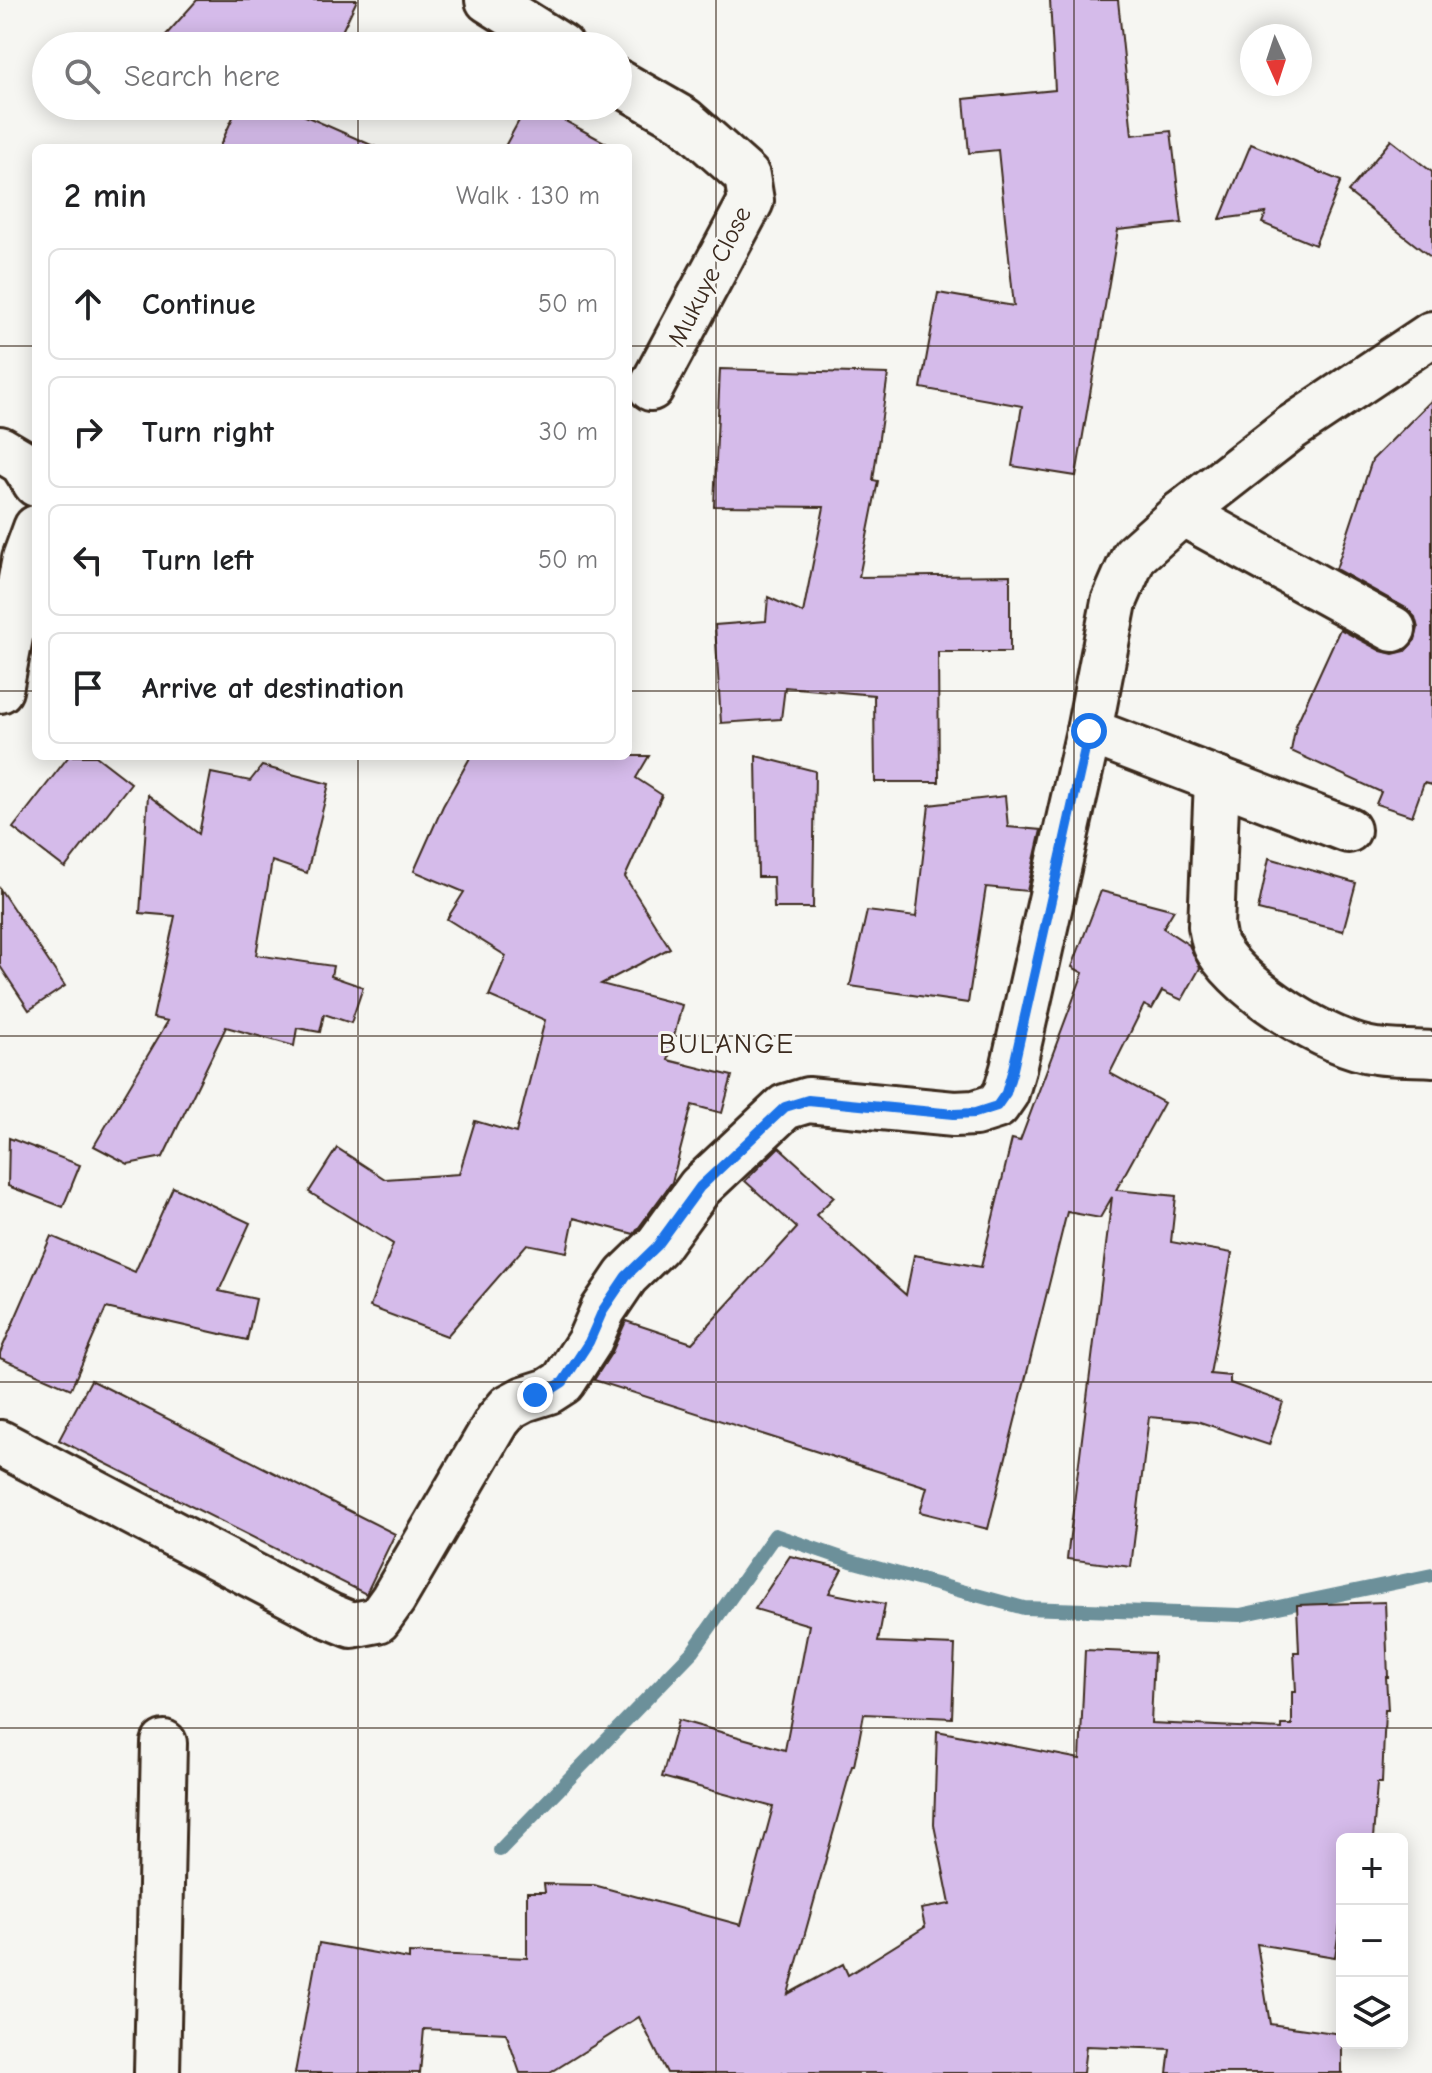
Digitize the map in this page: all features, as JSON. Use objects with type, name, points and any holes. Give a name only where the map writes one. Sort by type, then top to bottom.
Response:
[{"type":"street","points":[[488,0],[539,32]]},
{"type":"street","name":"Mukuye Close","points":[[632,90],[684,120],[747,176],[751,201],[651,388]]},
{"type":"street","points":[[0,1443],[330,1616],[352,1625],[378,1620],[498,1420],[509,1407],[563,1382],[589,1342],[603,1310],[626,1276],[657,1246],[700,1187],[785,1107],[808,1100],[954,1114],[975,1113],[997,1106],[1006,1093],[1013,1069],[1089,731],[1114,602],[1134,556],[1182,513],[1291,428],[1432,334]]},
{"type":"street","points":[[0,449],[22,462],[32,478]]},
{"type":"street","points":[[1182,513],[1393,629]]},
{"type":"street","points":[[0,690],[25,558],[32,539]]},
{"type":"street","points":[[1089,731],[1348,830]]},
{"type":"street","points":[[1217,780],[1211,926],[1215,946],[1230,966],[1247,985],[1328,1037],[1374,1051],[1432,1054]]},
{"type":"street","points":[[157,2073],[164,1743]]},
{"type":"building","points":[[197,0],[357,0],[342,32],[169,32]]},
{"type":"building","points":[[1050,0],[1118,0],[1132,135],[1171,131],[1182,223],[1118,230],[1076,476],[1012,466],[1022,406],[921,388],[938,293],[1014,306],[998,150],[969,153],[964,99],[1055,90]]},
{"type":"building","points":[[232,120],[314,120],[369,144],[221,144]]},
{"type":"building","points":[[519,120],[564,120],[608,144],[506,144]]},
{"type":"building","points":[[1391,140],[1432,172],[1432,258],[1348,192]]},
{"type":"building","points":[[1251,144],[1341,181],[1315,245],[1262,223],[1266,213],[1220,219]]},
{"type":"building","points":[[720,369],[888,374],[873,480],[878,481],[859,577],[1010,575],[1010,652],[938,652],[939,782],[875,782],[874,695],[785,687],[781,719],[721,723],[715,625],[766,621],[768,597],[803,613],[824,507],[714,506]]},
{"type":"building","points":[[1432,400],[1432,785],[1424,783],[1412,816],[1376,804],[1381,792],[1291,751],[1296,725],[1340,629],[1381,651],[1393,654],[1405,651],[1415,640],[1418,628],[1415,617],[1406,608],[1336,569],[1372,460]]},
{"type":"building","points":[[632,756],[649,756],[636,778],[662,795],[625,877],[670,948],[601,984],[682,1005],[668,1060],[732,1076],[722,1113],[692,1105],[672,1182],[634,1234],[574,1218],[567,1252],[527,1244],[447,1336],[370,1307],[393,1244],[309,1192],[337,1148],[385,1179],[459,1174],[475,1121],[516,1133],[545,1020],[489,996],[506,956],[447,919],[464,892],[414,871],[443,806],[469,760],[632,760]]},
{"type":"building","points":[[756,756],[815,771],[813,908],[774,908],[773,877],[758,877]]},
{"type":"building","points":[[66,760],[101,760],[131,783],[65,868],[13,828]]},
{"type":"building","points":[[262,766],[329,784],[307,873],[272,861],[256,955],[333,966],[331,976],[363,987],[351,1023],[324,1014],[320,1032],[297,1028],[294,1046],[226,1027],[163,1157],[128,1164],[94,1146],[168,1021],[153,1018],[175,916],[140,913],[148,795],[199,834],[211,773],[250,781]]},
{"type":"building","points":[[1005,796],[1008,827],[1041,830],[1027,891],[986,887],[968,1003],[850,986],[867,911],[916,917],[929,805]]},
{"type":"building","points":[[1269,858],[1356,883],[1343,931],[1258,910]]},
{"type":"building","points":[[0,889],[65,986],[29,1010],[0,966]]},
{"type":"building","points":[[1101,891],[1174,910],[1163,928],[1189,945],[1200,968],[1182,1000],[1162,991],[1152,1009],[1144,1005],[1110,1073],[1164,1103],[1116,1190],[1176,1196],[1171,1242],[1232,1253],[1210,1374],[1230,1376],[1230,1383],[1283,1402],[1269,1445],[1197,1421],[1149,1417],[1131,1567],[1067,1559],[1112,1197],[1100,1218],[1067,1212],[988,1529],[920,1512],[927,1487],[594,1380],[612,1352],[626,1321],[692,1343],[797,1228],[745,1181],[779,1147],[834,1197],[816,1215],[906,1295],[914,1255],[981,1267],[1012,1139],[1020,1141],[1083,973],[1072,967]]},
{"type":"building","points":[[9,1138],[80,1165],[63,1207],[8,1186]]},
{"type":"building","points":[[173,1187],[250,1223],[219,1291],[256,1299],[247,1340],[106,1308],[71,1389],[0,1358],[51,1236],[135,1272]]},
{"type":"building","points":[[91,1380],[395,1534],[366,1594],[59,1440]]},
{"type":"building","points":[[790,1556],[842,1569],[829,1593],[885,1604],[878,1642],[955,1645],[952,1718],[864,1714],[854,1766],[788,1994],[843,1964],[848,1975],[925,1927],[921,1909],[950,1904],[934,1825],[937,1731],[1080,1759],[1085,1650],[1154,1653],[1151,1723],[1282,1729],[1282,1725],[1292,1725],[1292,1692],[1296,1692],[1294,1652],[1299,1652],[1297,1605],[1385,1602],[1388,1710],[1385,1710],[1382,1783],[1377,1783],[1373,1833],[1336,1833],[1335,1957],[1257,1944],[1270,2024],[1336,2033],[1336,2049],[1342,2049],[1342,2073],[1167,2073],[1170,2049],[1086,2046],[1083,2073],[667,2073],[639,2017],[550,2073],[520,2073],[506,2033],[424,2029],[420,2073],[295,2073],[319,1943],[409,1959],[409,1953],[527,1958],[527,1892],[545,1892],[544,1884],[594,1885],[741,1925],[773,1807],[662,1777],[678,1720],[785,1750],[809,1625],[755,1609]]},
{"type":"waterway","points":[[500,1850],[693,1651],[775,1535],[851,1561],[1024,1608],[1240,1615],[1432,1575]]},
{"type":"district","name":"BULANGE","points":[[727,1043]]},
{"type":"route","points":[[535,1395],[563,1382],[589,1342],[603,1310],[626,1276],[657,1246],[700,1187],[785,1107],[808,1100],[954,1114],[975,1113],[997,1106],[1006,1093],[1013,1069],[1089,731]]}]
